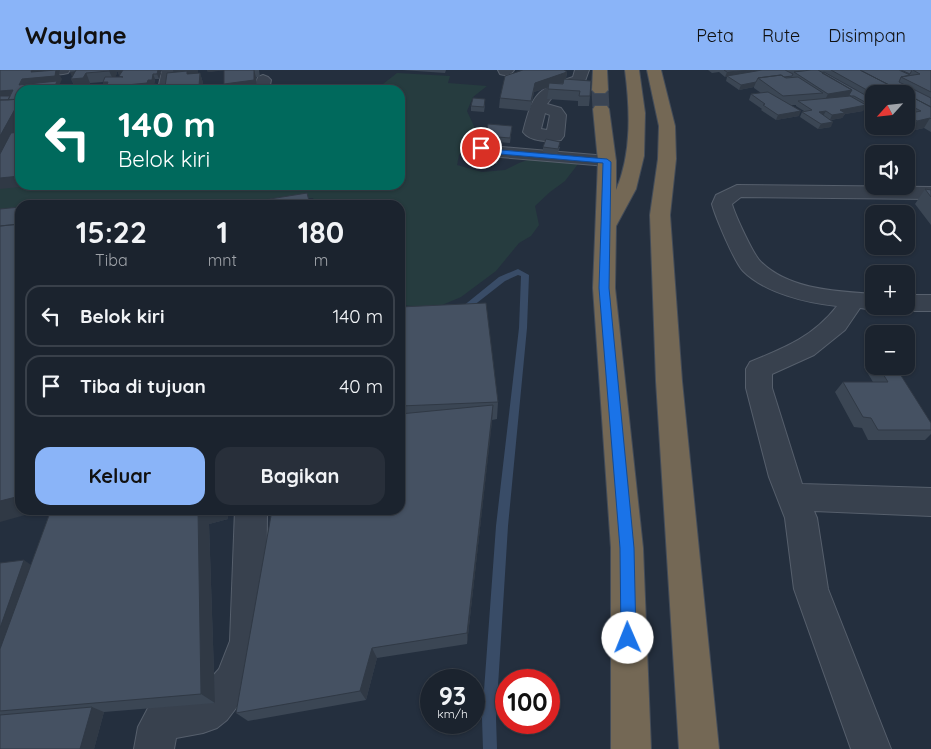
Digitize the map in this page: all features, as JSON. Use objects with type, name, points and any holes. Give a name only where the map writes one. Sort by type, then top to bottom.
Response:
[{"type":"highway","points":[[600,70],[600,90]]},
{"type":"highway","points":[[606,230],[624,149],[619,70]]},
{"type":"highway","points":[[606,230],[627,185],[635,153],[637,134],[636,104],[632,70]]},
{"type":"highway","points":[[654,70],[668,126],[667,159],[660,216],[669,382],[699,749]]},
{"type":"highway","points":[[601,109],[607,162],[604,288],[627,548],[632,749]]},
{"type":"street","points":[[167,85],[169,70]]},
{"type":"street","points":[[538,106],[544,94],[578,80],[582,70]]},
{"type":"street","points":[[0,77],[67,74]]},
{"type":"street","points":[[481,148],[488,151],[607,162]]},
{"type":"street","points":[[863,302],[812,296],[792,289],[751,266],[722,204],[723,199],[737,191],[931,193]]},
{"type":"street","points":[[863,302],[805,349],[759,369],[759,388],[784,477],[794,497],[801,518],[811,589],[871,749]]},
{"type":"street","points":[[915,303],[931,303]]},
{"type":"street","points":[[794,497],[931,502]]},
{"type":"street","points":[[154,749],[158,728],[162,722],[169,719],[203,714],[213,706],[233,682],[248,641],[251,515]]},
{"type":"green space","points":[[397,73],[450,76],[448,83],[487,86],[473,97],[467,111],[478,135],[459,155],[457,165],[482,172],[505,170],[533,158],[568,155],[578,164],[565,181],[535,206],[539,225],[531,236],[519,243],[496,271],[461,297],[435,308],[405,305],[405,200],[314,200],[313,198],[285,200],[15,200],[15,240],[0,265],[0,179],[15,184],[15,190],[405,190],[405,85],[380,85]]},
{"type":"building","points":[[0,70],[32,70],[31,72],[56,70],[55,76],[22,79],[19,85],[15,85],[15,99],[8,100],[13,90],[0,91]]},
{"type":"building","points":[[76,70],[110,70],[86,73],[83,78],[71,79]]},
{"type":"building","points":[[123,70],[158,70],[157,74],[153,74],[152,80],[148,80],[147,83],[107,85],[108,82],[103,82],[105,77],[123,77],[119,76]]},
{"type":"building","points":[[224,70],[254,70],[254,80],[224,84]]},
{"type":"building","points":[[523,70],[564,70],[567,72],[535,83],[531,101],[500,98],[505,76]]},
{"type":"building","points":[[724,70],[752,70],[727,72]]},
{"type":"building","points":[[762,70],[785,70],[793,74],[792,76],[784,77],[781,75],[758,78],[756,82],[741,85],[727,76]]},
{"type":"building","points":[[818,70],[852,90],[828,94],[794,72]]},
{"type":"building","points":[[831,70],[860,70],[889,85],[865,85],[865,89]]},
{"type":"building","points":[[860,70],[899,70],[910,75],[901,77],[899,82],[905,85],[889,85]]},
{"type":"building","points":[[901,70],[912,70],[910,74]]},
{"type":"building","points":[[913,70],[931,70],[931,92],[901,77],[920,74]]},
{"type":"building","points":[[187,71],[187,74],[200,73],[199,85],[165,85],[167,73]]},
{"type":"building","points":[[824,72],[865,95],[865,102],[849,95],[852,90],[822,73]]},
{"type":"building","points":[[781,75],[786,78],[798,77],[823,93],[783,96],[758,78]]},
{"type":"building","points":[[564,79],[591,81],[590,96],[579,96],[580,91],[548,89],[549,83],[563,84]]},
{"type":"building","points":[[57,81],[55,85],[19,85]]},
{"type":"building","points":[[915,90],[931,98],[931,107],[915,99]]},
{"type":"building","points":[[768,92],[801,111],[778,115],[751,94]]},
{"type":"building","points":[[0,96],[10,96],[8,100],[0,100]]},
{"type":"building","points":[[850,96],[865,105],[840,110],[845,113],[832,115],[826,111],[819,112],[833,122],[821,124],[802,112],[812,110],[798,101]]},
{"type":"building","points":[[473,98],[485,99],[484,107],[471,106]]},
{"type":"building","points":[[15,99],[15,109],[0,136],[0,100]]},
{"type":"building","points":[[915,99],[931,107],[931,119],[915,120],[915,112],[921,111],[915,108]]},
{"type":"building","points":[[488,124],[512,126],[510,138],[486,136]]},
{"type":"building","points":[[11,133],[15,133],[15,176],[0,178],[0,154]]},
{"type":"building","points":[[546,139],[560,142],[558,149],[543,147]]},
{"type":"building","points":[[489,149],[500,150],[497,159],[487,157]]},
{"type":"building","points":[[925,189],[931,190],[931,197]]},
{"type":"building","points":[[307,193],[309,200],[264,200]]},
{"type":"building","points":[[15,208],[15,224],[0,226],[0,209]]},
{"type":"building","points":[[15,224],[15,497],[0,501],[0,226]]},
{"type":"building","points":[[486,303],[498,402],[405,406],[405,307]]},
{"type":"building","points":[[884,375],[901,375],[931,423],[931,430],[878,430],[871,418],[863,417],[843,382],[888,382]]},
{"type":"building","points":[[493,405],[467,633],[372,648],[360,691],[236,713],[271,515],[405,515],[405,414]]},
{"type":"building","points":[[49,515],[198,515],[201,694],[0,711],[0,649]]},
{"type":"building","points":[[24,560],[0,628],[0,563]]},
{"type":"building","points":[[92,707],[80,749],[0,749],[0,715]]},
{"type":"waterway","points":[[461,311],[502,279],[518,272],[525,275],[523,328],[502,526],[489,718],[490,749]]},
{"type":"tunnel","points":[[600,90],[601,109]]},
{"type":"route","points":[[481,148],[488,151],[607,162],[604,288],[627,548],[628,638]]}]
